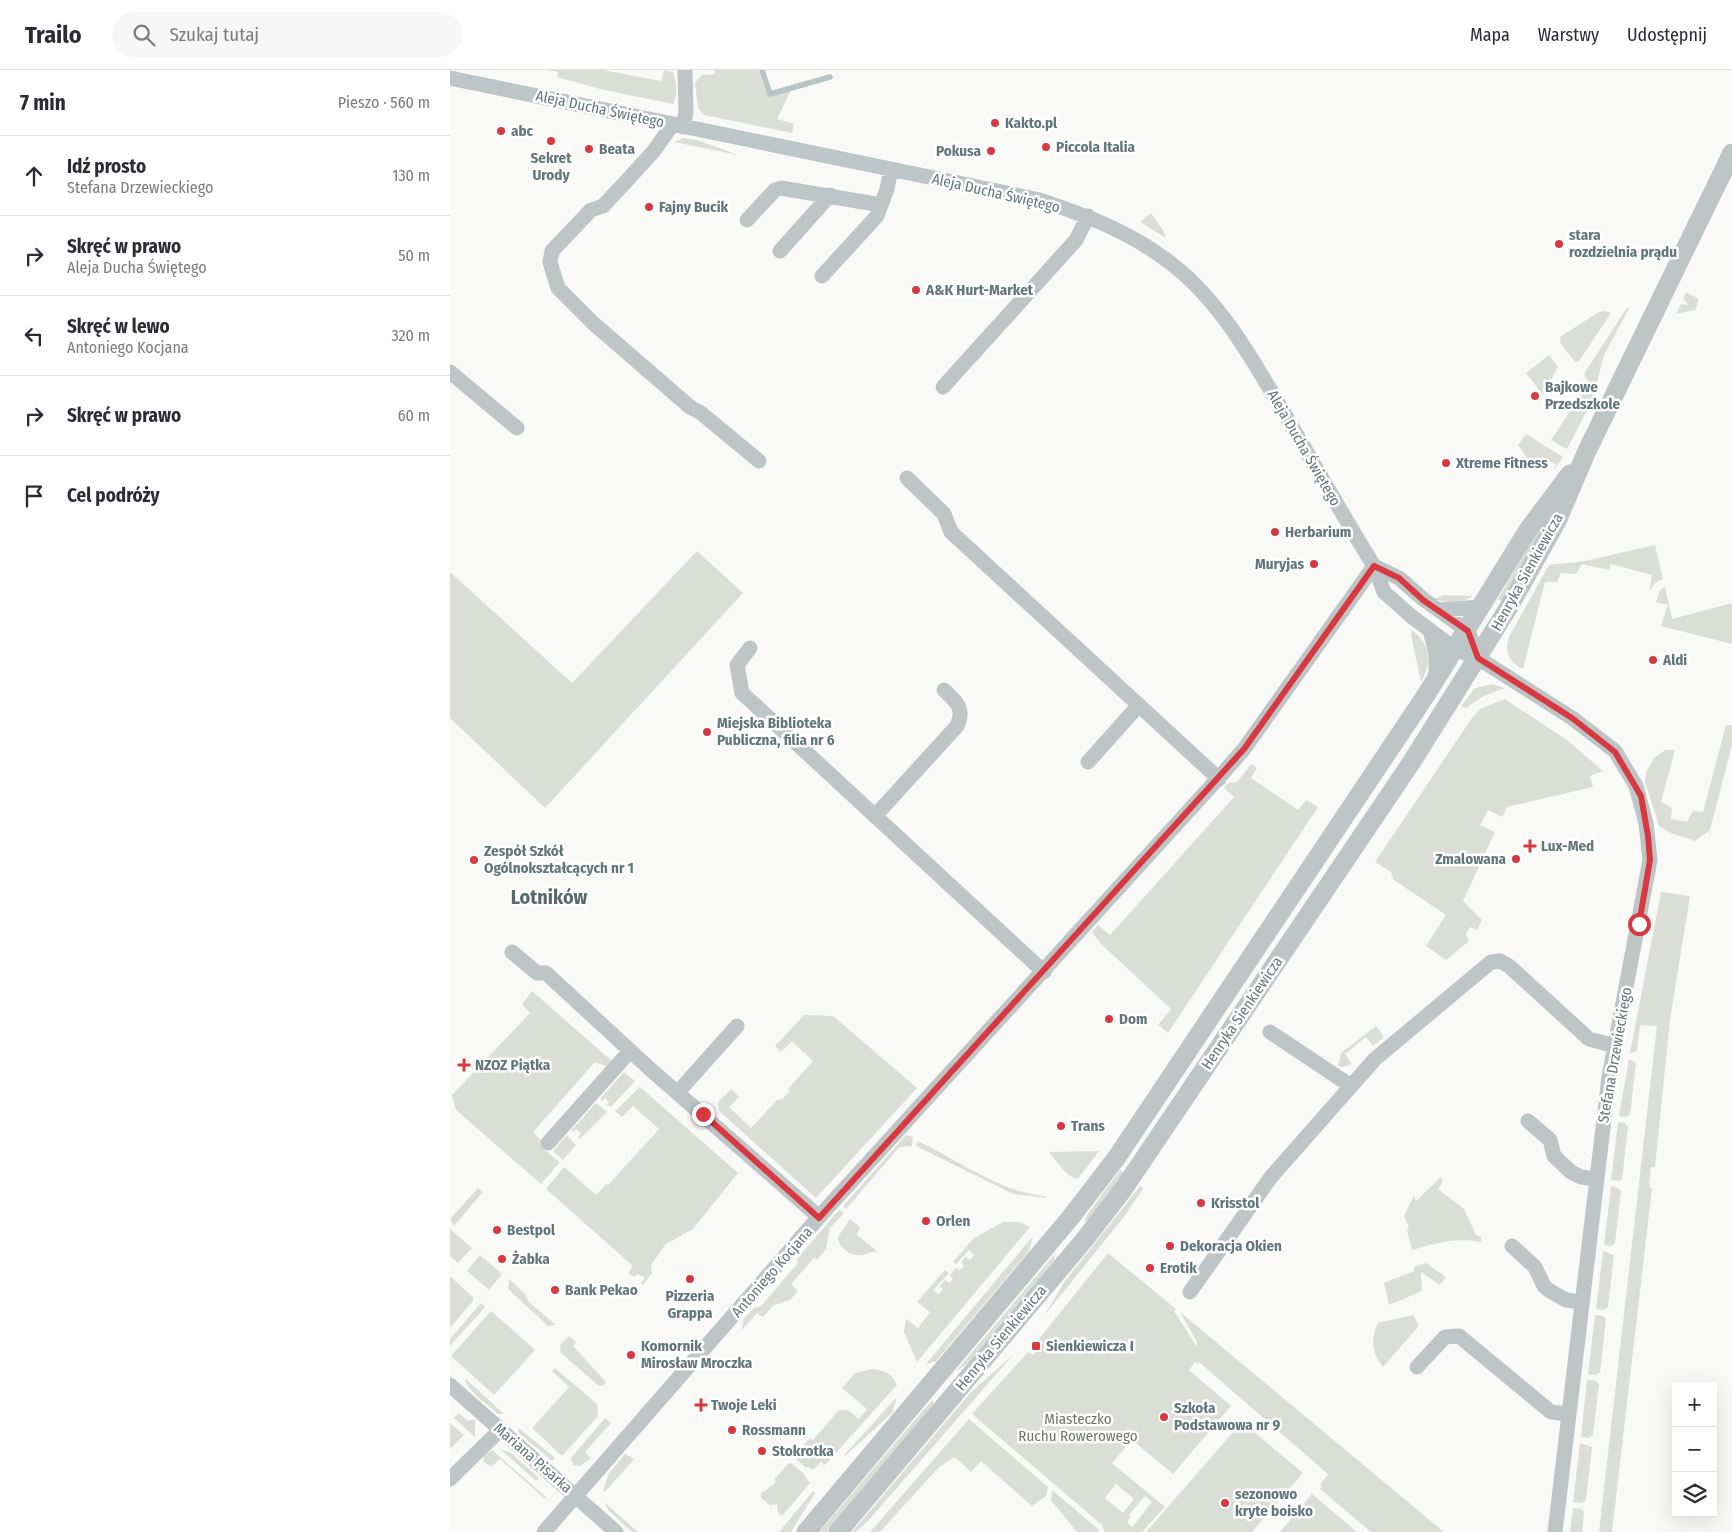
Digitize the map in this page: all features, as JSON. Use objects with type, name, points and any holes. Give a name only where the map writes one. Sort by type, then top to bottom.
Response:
[{"type":"street","points":[[685,70],[686,112],[678,126],[603,206],[591,210],[552,251],[551,267],[558,288],[594,323],[690,407],[701,413],[758,461]]},
{"type":"street","name":"Aleja Ducha Świętego","points":[[450,78],[1040,200],[1088,216],[1127,234],[1174,265],[1220,312],[1257,367],[1374,566],[1384,592],[1456,649],[1478,658]]},
{"type":"street","name":"Henryka Sienkiewicza","points":[[838,1532],[1085,1239],[1122,1191],[1411,763],[1478,658],[1552,530],[1586,453],[1732,153]]},
{"type":"street","points":[[822,276],[877,216],[891,170]]},
{"type":"street","points":[[747,220],[776,190],[781,188],[881,205]]},
{"type":"street","points":[[780,251],[830,195]]},
{"type":"street","points":[[943,387],[1076,240],[1088,216]]},
{"type":"street","points":[[450,372],[517,428]]},
{"type":"street","name":"Henryka Sienkiewicza","points":[[806,1532],[1098,1184],[1436,680],[1468,631],[1528,530],[1586,453]]},
{"type":"street","points":[[908,478],[944,514],[951,532],[1219,779]]},
{"type":"street","points":[[1374,566],[1399,578],[1468,631],[1478,658]]},
{"type":"street","name":"Antoniego Kocjana","points":[[544,1532],[819,1218],[1219,779],[1244,749],[1374,566]]},
{"type":"street","points":[[1439,610],[1482,608]]},
{"type":"street","points":[[1430,630],[1436,654],[1436,680]]},
{"type":"street","points":[[750,648],[737,665],[738,680],[742,693],[1044,972]]},
{"type":"street","name":"Stefana Drzewieckiego","points":[[1478,658],[1572,718],[1615,752],[1641,796],[1650,860],[1615,1046],[1596,1179],[1555,1532]]},
{"type":"street","points":[[875,816],[957,726],[962,716],[960,706],[944,690]]},
{"type":"street","points":[[1088,762],[1139,706]]},
{"type":"street","points":[[512,952],[537,973],[546,973],[630,1051],[819,1218]]},
{"type":"street","points":[[1190,1292],[1250,1204],[1375,1059],[1491,962],[1500,961],[1509,966],[1589,1039],[1615,1046]]},
{"type":"street","points":[[678,1092],[737,1026]]},
{"type":"street","points":[[1270,1032],[1351,1086]]},
{"type":"street","points":[[548,1143],[630,1051]]},
{"type":"street","points":[[1528,1121],[1550,1140],[1554,1156],[1571,1172],[1581,1177],[1596,1179]]},
{"type":"street","points":[[1512,1246],[1535,1267],[1544,1286],[1550,1291],[1566,1300],[1581,1302]]},
{"type":"street","points":[[1417,1367],[1445,1337],[1458,1336],[1551,1412],[1568,1414]]},
{"type":"street","name":"Mariana Pisarka","points":[[450,1384],[616,1532]]},
{"type":"street","points":[[450,1479],[500,1430]]},
{"type":"green space","points":[[547,70],[603,70],[661,81],[664,70],[673,72],[676,97],[673,104],[600,89],[557,77],[558,72]]},
{"type":"green space","points":[[715,70],[759,70],[768,96],[791,90],[777,119],[794,124],[792,133],[704,115],[698,108],[695,83],[702,75],[715,74]]},
{"type":"green space","points":[[683,138],[700,141],[738,155],[674,142]]},
{"type":"green space","points":[[1151,213],[1164,232],[1166,238],[1140,222]]},
{"type":"green space","points":[[1686,292],[1699,299],[1695,310],[1676,314],[1681,304],[1688,305],[1683,298]]},
{"type":"green space","points":[[1630,307],[1604,355],[1592,401],[1567,449],[1551,440],[1589,383],[1584,374],[1626,309]]},
{"type":"green space","points":[[1605,311],[1611,313],[1579,361],[1575,362],[1561,344],[1560,337],[1597,313]]},
{"type":"green space","points":[[1549,355],[1558,367],[1543,395],[1526,373]]},
{"type":"green space","points":[[1526,434],[1563,457],[1553,471],[1556,464],[1548,461],[1534,467],[1518,445]]},
{"type":"green space","points":[[1545,519],[1548,519],[1502,601],[1498,599]]},
{"type":"green space","points":[[1655,545],[1663,579],[1655,583],[1649,592],[1652,575],[1611,564],[1609,570],[1582,564],[1576,574],[1561,573],[1557,582],[1545,582],[1523,669],[1511,660],[1507,647],[1509,637],[1549,565],[1585,561]]},
{"type":"green space","points":[[697,551],[743,593],[545,808],[450,718],[450,572],[572,683]]},
{"type":"green space","points":[[1665,587],[1672,619],[1732,603],[1732,644],[1661,626],[1668,605],[1656,602],[1660,590]]},
{"type":"green space","points":[[1443,595],[1473,596],[1455,602],[1435,599]]},
{"type":"green space","points":[[1412,630],[1423,641],[1428,654],[1427,668],[1421,682],[1411,635]]},
{"type":"green space","points":[[1493,684],[1505,688],[1482,697],[1466,708],[1461,706],[1475,688]]},
{"type":"green space","points":[[1505,699],[1567,740],[1603,771],[1590,776],[1593,787],[1507,807],[1502,817],[1488,810],[1480,825],[1495,832],[1463,901],[1482,920],[1477,930],[1470,927],[1466,934],[1469,941],[1446,960],[1426,946],[1446,915],[1394,880],[1391,872],[1375,862],[1472,718],[1480,709]]},
{"type":"green space","points":[[1726,725],[1732,725],[1732,745],[1710,830],[1695,841],[1671,833],[1659,826],[1645,782],[1646,772],[1654,758],[1665,750],[1675,750],[1661,802],[1672,808],[1671,819],[1687,822],[1693,811],[1703,812]]},
{"type":"green space","points":[[1251,764],[1257,768],[1251,778],[1298,810],[1306,800],[1318,807],[1168,1033],[1158,1025],[1171,1009],[1101,944],[1092,932],[1098,925],[1110,935],[1234,797],[1224,788],[1228,783],[1237,782]]},
{"type":"green space","points":[[1661,892],[1690,896],[1670,1020],[1655,1167],[1651,1167],[1649,1187],[1652,1188],[1612,1532],[1599,1532],[1657,1026],[1640,1025],[1637,1051],[1630,1053]]},
{"type":"green space","points":[[532,991],[613,1062],[606,1066],[595,1062],[533,1132],[545,1144],[542,1148],[560,1162],[541,1184],[456,1110],[452,1095],[530,1013],[522,1004]]},
{"type":"green space","points":[[804,1015],[833,1016],[917,1088],[816,1198],[719,1111],[718,1102],[731,1089],[739,1097],[729,1107],[751,1128],[777,1100],[782,1099],[790,1091],[788,1089],[813,1061],[792,1041],[781,1052],[775,1046]]},
{"type":"green space","points":[[1376,1026],[1384,1037],[1373,1046],[1366,1037],[1345,1054],[1352,1064],[1344,1067],[1338,1066],[1341,1053]]},
{"type":"green space","points":[[1629,1059],[1636,1063],[1630,1115],[1626,1117],[1619,1116]]},
{"type":"green space","points":[[624,1072],[635,1081],[611,1107],[607,1105],[609,1102],[605,1098],[602,1101],[600,1099]]},
{"type":"green space","points":[[640,1087],[738,1173],[693,1229],[666,1244],[651,1265],[652,1273],[643,1285],[641,1283],[645,1278],[638,1274],[634,1277],[628,1273],[633,1266],[546,1189],[564,1167],[596,1195],[606,1184],[608,1185],[659,1129],[633,1106],[622,1117],[615,1111]]},
{"type":"green space","points":[[596,1103],[607,1112],[580,1139],[578,1137],[581,1134],[576,1129],[573,1132],[571,1131]]},
{"type":"green space","points":[[1618,1122],[1625,1123],[1628,1127],[1622,1179],[1619,1181],[1611,1180]]},
{"type":"green space","points":[[567,1135],[576,1145],[563,1160],[553,1151]]},
{"type":"green space","points":[[906,1135],[913,1137],[912,1146],[901,1147],[896,1151],[846,1209],[843,1206]]},
{"type":"green space","points":[[917,1141],[995,1182],[1028,1193],[1045,1196],[1046,1198],[1013,1194],[916,1146]]},
{"type":"green space","points":[[1099,1151],[1078,1179],[1066,1172],[1049,1152]]},
{"type":"green space","points":[[1120,1170],[1124,1173],[1089,1219],[1084,1222],[1087,1215]]},
{"type":"green space","points":[[1441,1177],[1443,1182],[1438,1189],[1464,1209],[1476,1235],[1482,1237],[1481,1242],[1455,1240],[1412,1250],[1407,1230],[1409,1227],[1404,1216],[1414,1195],[1416,1201]]},
{"type":"green space","points":[[1141,1185],[1143,1189],[1123,1218],[1044,1316],[1065,1281]]},
{"type":"green space","points":[[1611,1186],[1621,1191],[1615,1243],[1612,1246],[1604,1245]]},
{"type":"green space","points":[[478,1188],[483,1192],[454,1226],[450,1219]]},
{"type":"green space","points":[[839,1210],[844,1213],[830,1228],[826,1249],[817,1260],[814,1258],[791,1284],[798,1291],[790,1300],[774,1305],[763,1317],[757,1313],[742,1330],[743,1319],[754,1308],[761,1306],[798,1263],[797,1259]]},
{"type":"green space","points":[[850,1219],[860,1227],[857,1235],[877,1251],[855,1255],[843,1248],[838,1237]]},
{"type":"green space","points":[[1003,1222],[1019,1222],[1030,1227],[917,1362],[904,1332],[906,1319],[918,1328],[930,1312],[917,1302],[945,1270],[949,1273],[933,1290],[939,1294],[943,1289],[940,1286],[945,1280],[949,1283],[953,1279],[950,1275],[956,1268],[960,1270],[964,1266],[961,1262],[966,1257],[970,1260],[974,1255],[969,1250],[956,1264],[953,1262],[974,1238]]},
{"type":"green space","points":[[450,1229],[472,1248],[458,1263],[450,1256]]},
{"type":"green space","points":[[1033,1236],[1029,1251],[936,1361],[926,1364]]},
{"type":"green space","points":[[1603,1251],[1614,1255],[1608,1307],[1604,1310],[1596,1309]]},
{"type":"green space","name":"Szkoła Podstawowa nr 9","points":[[1108,1253],[1176,1309],[1174,1311],[1197,1347],[1197,1342],[1180,1312],[1444,1532],[1371,1532],[1320,1489],[1322,1486],[1320,1485],[1328,1474],[1199,1362],[1198,1364],[1195,1362],[1189,1370],[1231,1406],[1173,1474],[1132,1440],[1112,1463],[1165,1507],[1142,1532],[1105,1532],[1102,1525],[972,1414],[1028,1352],[1033,1355],[1043,1343],[1039,1339]],"holes":[[[1116,1484],[1134,1499],[1123,1513],[1105,1498]],[[1145,1496],[1152,1502],[1132,1527],[1127,1522],[1131,1517],[1129,1515]]]},
{"type":"green space","points":[[1055,1254],[1054,1260],[1046,1270],[967,1364],[956,1371]]},
{"type":"green space","points":[[480,1255],[502,1274],[489,1290],[467,1271]]},
{"type":"green space","points":[[1426,1263],[1446,1277],[1440,1285],[1421,1272],[1422,1291],[1389,1305],[1384,1283],[1414,1271],[1414,1267]]},
{"type":"green space","points":[[450,1276],[473,1297],[473,1301],[450,1328]]},
{"type":"green space","points":[[509,1279],[524,1293],[529,1302],[556,1325],[548,1326],[508,1289]]},
{"type":"green space","points":[[481,1303],[485,1307],[450,1346],[450,1339]]},
{"type":"green space","points":[[491,1311],[535,1350],[494,1395],[451,1356]]},
{"type":"green space","points":[[1413,1315],[1419,1326],[1383,1367],[1376,1356],[1373,1345],[1375,1329],[1378,1323]]},
{"type":"green space","points":[[1595,1315],[1603,1316],[1606,1319],[1600,1372],[1596,1375],[1588,1374]]},
{"type":"green space","points":[[569,1336],[576,1342],[573,1346],[606,1382],[603,1386],[599,1386],[561,1353],[560,1345]]},
{"type":"green space","points":[[1013,1355],[868,1521],[856,1532],[852,1532],[971,1392]]},
{"type":"green space","points":[[555,1368],[597,1404],[598,1416],[562,1456],[532,1428],[569,1387],[552,1371]]},
{"type":"green space","points":[[872,1369],[887,1373],[897,1385],[825,1465],[821,1462],[813,1470],[808,1467],[806,1468],[794,1457],[810,1438],[813,1440],[838,1411],[847,1410],[859,1419],[867,1409],[842,1388],[855,1373]]},
{"type":"green space","points":[[466,1379],[504,1414],[498,1414],[480,1399],[468,1386],[465,1381]]},
{"type":"green space","points":[[1587,1380],[1596,1381],[1599,1384],[1593,1435],[1589,1438],[1581,1437]]},
{"type":"green space","points":[[897,1397],[892,1413],[845,1456],[844,1455]]},
{"type":"green space","points":[[932,1400],[934,1404],[826,1532],[819,1532]]},
{"type":"green space","points":[[459,1413],[468,1421],[475,1419],[475,1437],[454,1418]]},
{"type":"green space","points":[[605,1418],[611,1423],[585,1452],[591,1458],[580,1466],[573,1465],[571,1458]]},
{"type":"green space","points":[[969,1419],[1048,1487],[1046,1496],[1032,1506],[981,1461],[971,1472],[955,1457],[939,1467],[880,1532],[870,1532]]},
{"type":"green space","name":"sezonowo kryte boisko","points":[[1242,1422],[1303,1473],[1252,1532],[1146,1532]]},
{"type":"green space","points":[[450,1423],[464,1435],[450,1449]]},
{"type":"green space","points":[[519,1428],[555,1458],[552,1461],[518,1432]]},
{"type":"green space","points":[[1580,1443],[1592,1447],[1586,1500],[1582,1503],[1573,1502]]},
{"type":"green space","points":[[500,1449],[510,1452],[539,1478],[536,1481]]},
{"type":"green space","points":[[492,1450],[546,1497],[545,1499],[500,1459],[491,1467],[483,1461],[484,1456]]},
{"type":"green space","points":[[625,1454],[634,1459],[605,1492],[603,1490],[609,1473]]},
{"type":"green space","points":[[791,1463],[803,1473],[810,1483],[782,1516],[778,1513],[777,1504],[770,1505],[761,1498],[761,1494],[776,1482],[774,1480]]},
{"type":"green space","points":[[1052,1490],[1098,1529],[1099,1532],[1077,1532],[1051,1500]]},
{"type":"green space","points":[[813,1491],[815,1493],[791,1532],[779,1532]]},
{"type":"green space","points":[[1312,1494],[1357,1532],[1280,1532]]},
{"type":"green space","points":[[604,1502],[638,1532],[632,1532],[609,1511]]},
{"type":"green space","points":[[1573,1508],[1581,1509],[1584,1512],[1582,1532],[1570,1532]]},
{"type":"waterway","points":[[762,70],[770,94],[830,77]]},
{"type":"place","name":"Kakto.pl","points":[[995,123]]},
{"type":"place","name":"abc","points":[[501,131]]},
{"type":"place","name":"Sekret Urody","points":[[551,141]]},
{"type":"place","name":"Piccola Italia","points":[[1046,147]]},
{"type":"place","name":"Beata","points":[[589,149]]},
{"type":"place","name":"Pokusa","points":[[991,151]]},
{"type":"place","name":"Fajny Bucik","points":[[649,207]]},
{"type":"place","name":"stara rozdzielnia prądu","points":[[1559,244]]},
{"type":"place","name":"A&K Hurt-Market","points":[[916,290]]},
{"type":"place","name":"Bajkowe Przedszkole","points":[[1535,396]]},
{"type":"place","name":"Xtreme Fitness","points":[[1446,463]]},
{"type":"place","name":"Herbarium","points":[[1275,532]]},
{"type":"place","name":"Muryjas","points":[[1314,564]]},
{"type":"place","name":"Aldi","points":[[1653,660]]},
{"type":"place","name":"Miejska Biblioteka Publiczna, filia nr 6","points":[[707,732]]},
{"type":"place","name":"Lux-Med","points":[[1530,846]]},
{"type":"place","name":"Zmalowana","points":[[1516,859]]},
{"type":"place","name":"Zespół Szkół Ogólnokształcących nr 1","points":[[474,860]]},
{"type":"place","name":"Dom","points":[[1109,1019]]},
{"type":"place","name":"NZOZ Piątka","points":[[464,1065]]},
{"type":"place","name":"Trans","points":[[1061,1126]]},
{"type":"place","name":"Krisstol","points":[[1201,1203]]},
{"type":"place","name":"Orlen","points":[[926,1221]]},
{"type":"place","name":"Bestpol","points":[[497,1230]]},
{"type":"place","name":"Dekoracja Okien","points":[[1170,1246]]},
{"type":"place","name":"Żabka","points":[[502,1259]]},
{"type":"place","name":"Erotik","points":[[1150,1268]]},
{"type":"place","name":"Pizzeria Grappa","points":[[690,1279]]},
{"type":"place","name":"Bank Pekao","points":[[555,1290]]},
{"type":"place","name":"Sienkiewicza I","points":[[1036,1346]]},
{"type":"place","name":"Komornik Mirosław Mroczka","points":[[631,1355]]},
{"type":"place","name":"Twoje Leki","points":[[701,1405]]},
{"type":"place","name":"Szkoła Podstawowa nr 9","points":[[1164,1417]]},
{"type":"place","name":"Rossmann","points":[[732,1430]]},
{"type":"place","name":"Stokrotka","points":[[762,1451]]},
{"type":"place","name":"sezonowo kryte boisko","points":[[1225,1503]]},
{"type":"district","name":"Lotników","points":[[549,897]]},
{"type":"route","points":[[703,1114],[819,1218],[1224,773],[1244,749],[1374,566],[1399,578],[1423,600],[1468,631],[1478,658],[1572,718],[1615,752],[1641,796],[1648,836],[1650,860],[1639,924]]},
{"type":"park label","name":"Miasteczko Ruchu Rowerowego","points":[[1078,1428]]}]
